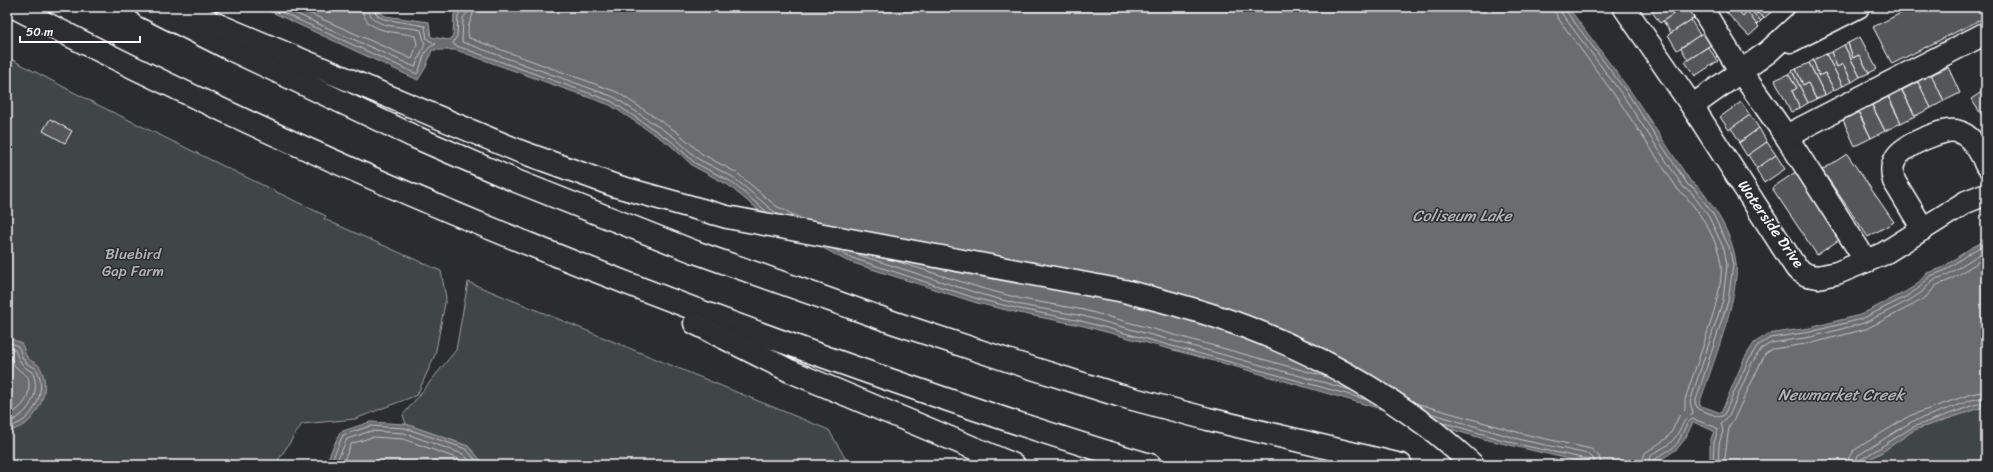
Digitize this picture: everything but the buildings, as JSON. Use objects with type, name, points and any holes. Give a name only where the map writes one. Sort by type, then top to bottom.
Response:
[{"type":"main road","points":[[14,7],[182,92],[315,153],[440,208],[591,269],[713,317],[924,392],[1009,421],[1150,465]]},
{"type":"main road","points":[[147,7],[228,48],[415,137],[516,182],[703,254],[895,323],[1016,364],[1208,419],[1401,465]]},
{"type":"main road","points":[[175,7],[519,151],[616,186],[727,217],[1124,291],[1188,307],[1246,327],[1346,374],[1427,426],[1473,465]]},
{"type":"main road","name":"Waterside Drive","points":[[1624,7],[1692,106],[1797,269],[1808,275],[1818,277],[1837,273],[1883,254],[1966,202],[1986,194]]},
{"type":"main road","points":[[1701,7],[1741,72],[1786,136],[1866,261]]},
{"type":"main road","points":[[1692,106],[1768,52],[1817,7]]},
{"type":"main road","points":[[1768,52],[1858,7]]},
{"type":"main road","points":[[1786,136],[1984,38]]},
{"type":"main road","points":[[1924,229],[1894,182],[1892,164],[1896,156],[1905,149],[1937,133],[1947,130],[1957,131],[1966,135],[1972,141],[1986,165]]},
{"type":"main road","points":[[591,269],[790,372],[1014,465]]},
{"type":"green space","name":"Bluebird Gap Farm","points":[[7,57],[96,104],[326,216],[324,219],[441,271],[446,298],[435,355],[417,395],[355,419],[302,424],[275,465],[7,465]]},
{"type":"green space","points":[[468,282],[829,430],[845,458],[863,465],[485,465],[468,446],[406,424],[403,415],[456,350]]},
{"type":"green space","points":[[1986,406],[1986,465],[1859,465],[1882,452],[1914,430]]},
{"type":"water","name":"Coliseum Lake","points":[[261,7],[375,7],[385,16],[429,22],[431,37],[450,40],[453,35],[454,14],[460,7],[1568,7],[1631,92],[1691,182],[1698,186],[1706,197],[1721,220],[1731,241],[1736,263],[1736,277],[1733,294],[1723,334],[1699,405],[1721,413],[1744,359],[1754,343],[1768,334],[1809,328],[1860,315],[1905,292],[1916,285],[1927,273],[1942,268],[1969,249],[1986,240],[1986,406],[1914,430],[1882,452],[1859,465],[1710,465],[1710,442],[1714,431],[1693,422],[1685,439],[1677,449],[1653,465],[1594,465],[1484,439],[1233,366],[1080,325],[977,303],[847,261],[768,218],[728,185],[693,166],[669,144],[610,105],[456,50],[432,50],[426,67],[418,80]]},
{"type":"water","points":[[7,337],[21,343],[27,357],[40,367],[45,383],[43,398],[32,418],[27,423],[7,433]]},
{"type":"water","points":[[370,422],[406,424],[468,446],[485,465],[325,465],[340,432]]},
{"type":"water label","name":"Newmarket Creek","points":[[1841,394]]}]
